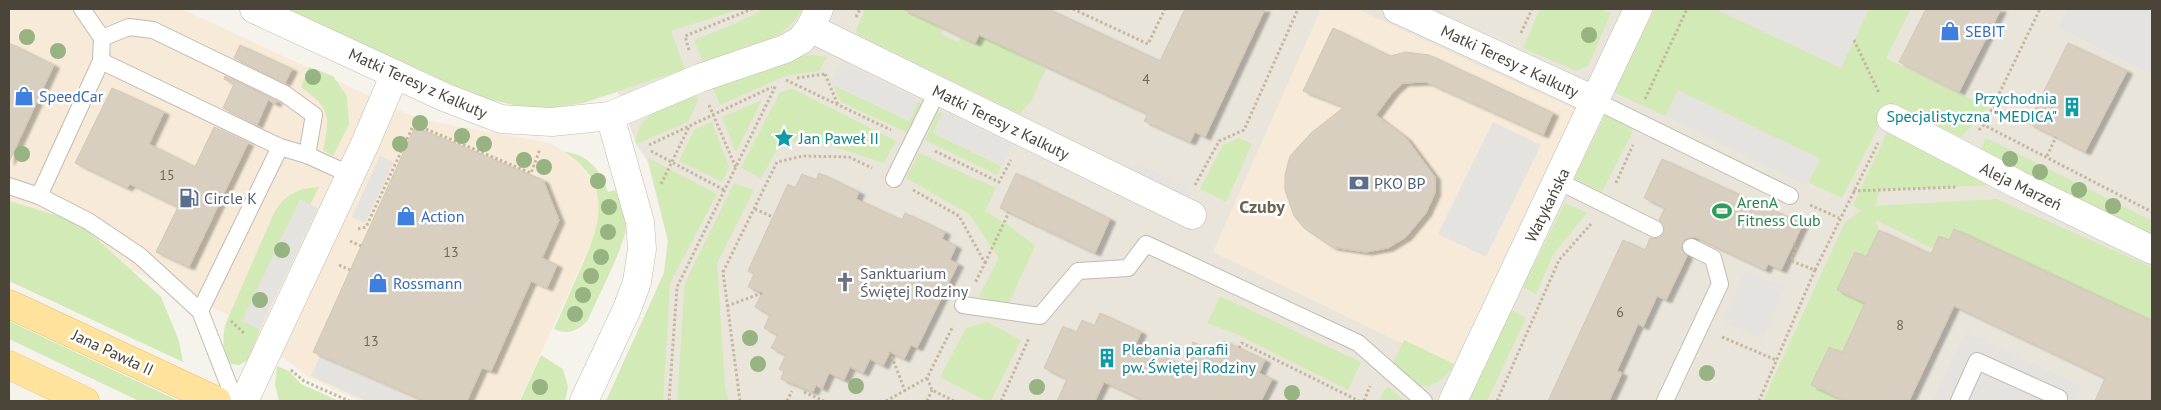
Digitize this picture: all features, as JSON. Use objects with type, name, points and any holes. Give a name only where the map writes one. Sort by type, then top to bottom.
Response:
[{"type":"main road","name":"Jana Pawła II","points":[[9,304],[217,401]]},
{"type":"main road","points":[[9,365],[85,401]]},
{"type":"street","name":"Matki Teresy z Kalkuty","points":[[254,9],[444,97],[501,119],[552,122],[610,116],[700,78],[785,48],[801,40],[814,18],[938,92],[1192,214]]},
{"type":"street","name":"Matki Teresy z Kalkuty","points":[[1397,9],[1596,101]]},
{"type":"street","name":"Watykańska","points":[[1453,401],[1638,9]]},
{"type":"street","points":[[244,401],[396,74]]},
{"type":"street","points":[[584,401],[628,309],[637,282],[642,249],[640,222],[610,116]]},
{"type":"street","name":"Aleja Marzeń","points":[[1891,118],[1955,153],[2152,250]]},
{"type":"lane","points":[[40,196],[101,61],[102,38],[82,9]]},
{"type":"lane","points":[[102,38],[129,27],[152,30],[285,94],[314,116],[307,155]]},
{"type":"lane","points":[[101,61],[280,148],[307,155],[350,175]]},
{"type":"lane","points":[[894,179],[938,92]]},
{"type":"lane","points":[[1596,101],[1790,196]]},
{"type":"lane","points":[[200,311],[280,148]]},
{"type":"lane","points":[[1558,181],[1655,229]]},
{"type":"lane","points":[[9,186],[40,196],[88,221],[140,256],[200,311],[235,401]]},
{"type":"lane","points":[[963,305],[1040,316],[1078,271],[1128,268],[1146,244],[1358,343],[1424,401]]},
{"type":"lane","points":[[1665,401],[1720,284],[1713,258],[1691,247]]},
{"type":"lane","points":[[1959,401],[1977,361],[2059,398],[2057,401]]},
{"type":"path","points":[[685,36],[752,9]]},
{"type":"path","points":[[1073,9],[1148,44],[1165,9]]},
{"type":"path","points":[[1194,188],[1219,141],[1244,130],[1298,9]]},
{"type":"path","points":[[1517,42],[1532,9]]},
{"type":"path","points":[[1496,401],[1559,260],[1600,215],[1606,204],[1640,132],[1643,103],[1687,9]]},
{"type":"path","points":[[1955,153],[1984,125],[2040,9]]},
{"type":"path","points":[[1758,401],[1839,218],[1891,118],[1854,40]]},
{"type":"path","points":[[736,169],[713,115],[785,80],[825,74],[838,105]]},
{"type":"path","points":[[785,80],[999,182],[1012,158]]},
{"type":"path","points":[[669,401],[677,288],[726,191],[776,85]]},
{"type":"path","points":[[352,231],[366,228],[414,124],[531,173],[542,144]]},
{"type":"path","points":[[1984,125],[2152,212]]},
{"type":"path","points":[[663,180],[689,126]]},
{"type":"path","points":[[2046,156],[2056,137]]},
{"type":"path","points":[[643,148],[726,191]]},
{"type":"path","points":[[740,401],[723,272],[777,162],[803,156],[849,157],[894,179],[959,216],[985,263]]},
{"type":"path","points":[[1853,191],[1958,187]]},
{"type":"path","points":[[1790,196],[1839,218]]},
{"type":"path","points":[[754,209],[773,217]]},
{"type":"path","points":[[886,401],[927,378],[1009,212]]},
{"type":"path","points":[[1794,243],[1796,247],[1791,261],[1815,270]]},
{"type":"path","points":[[210,290],[235,326],[251,338]]},
{"type":"path","points":[[728,306],[762,293]]},
{"type":"path","points":[[1001,401],[1040,316]]},
{"type":"path","points":[[1700,328],[1776,360]]},
{"type":"path","points":[[1239,348],[1242,343],[1359,401]]},
{"type":"path","points":[[890,352],[905,391]]},
{"type":"path","points":[[284,363],[304,381],[349,401]]},
{"type":"path","points":[[927,378],[932,390],[954,401]]},
{"type":"path","points":[[928,401],[932,390]]},
{"type":"path","points":[[786,401],[792,391]]},
{"type":"path","points":[[804,392],[824,401]]},
{"type":"shaded area","points":[[9,9],[182,9],[419,119],[550,143],[575,158],[596,186],[600,211],[595,235],[519,401],[359,401],[308,377],[237,319],[9,213]]},
{"type":"shaded area","points":[[288,9],[2152,9],[2152,401],[606,401],[664,273],[668,241],[647,160],[636,144],[618,92],[583,103],[550,108],[479,97]]},
{"type":"shaded area","points":[[1321,9],[1357,9],[1579,111],[1455,369],[1213,252]]},
{"type":"shaded area","points":[[1715,9],[1869,9],[1841,68]]},
{"type":"shaded area","points":[[2067,9],[2152,9],[2152,75],[2058,27]]},
{"type":"shaded area","points":[[841,63],[918,100],[909,120],[831,83]]},
{"type":"shaded area","points":[[1678,90],[1820,159],[1807,186],[1665,116]]},
{"type":"shaded area","points":[[944,112],[1012,145],[1002,166],[934,133]]},
{"type":"shaded area","points":[[1493,122],[1541,145],[1486,257],[1438,234]]},
{"type":"shaded area","points":[[380,156],[394,162],[365,223],[352,217]]},
{"type":"shaded area","points":[[1139,164],[1191,191],[1183,209],[1113,176]]},
{"type":"shaded area","points":[[300,199],[318,208],[260,329],[242,321]]},
{"type":"shaded area","points":[[1745,271],[1785,287],[1762,339],[1723,322]]},
{"type":"shaded area","points":[[1965,331],[2081,386],[2074,401],[1933,401]]},
{"type":"shaded area","points":[[320,356],[417,401],[366,401],[311,376]]},
{"type":"green space","points":[[288,9],[740,9],[671,31],[685,69],[583,103],[550,108],[517,106],[479,97]]},
{"type":"green space","points":[[764,9],[802,9],[784,31],[772,38],[745,50],[703,62],[694,40],[737,23]]},
{"type":"green space","points":[[865,9],[924,9],[932,12],[928,22],[943,29],[941,34],[958,42],[961,38],[976,45],[981,35],[1046,69],[1031,101],[1020,114],[858,35],[856,30]]},
{"type":"green space","points":[[1540,9],[1601,9],[1611,13],[1588,66],[1576,71],[1523,48]]},
{"type":"green space","points":[[1655,9],[1911,9],[1886,58],[1989,108],[1961,137],[1890,104],[1842,198],[1613,92]]},
{"type":"green space","points":[[803,56],[827,57],[819,71],[785,76],[720,105],[713,88]]},
{"type":"green space","points":[[309,67],[333,76],[347,96],[349,124],[333,156],[323,150],[327,121],[323,107],[311,94],[301,87]]},
{"type":"green space","points":[[833,85],[909,121],[919,101],[922,106],[908,133],[841,102]]},
{"type":"green space","points":[[793,89],[896,141],[884,163],[823,143],[797,144],[783,131],[777,150],[761,178],[741,168],[780,92]]},
{"type":"green space","points":[[696,94],[698,100],[688,122],[636,144],[639,129],[650,115],[664,106]]},
{"type":"green space","points":[[762,100],[736,152],[722,117]]},
{"type":"green space","points":[[943,112],[933,133],[1001,166],[997,175],[925,140],[937,113]]},
{"type":"green space","points":[[1611,115],[1631,125],[1632,133],[1602,192],[1574,178],[1605,116]]},
{"type":"green space","points":[[712,122],[729,167],[722,182],[679,161],[694,130]]},
{"type":"green space","points":[[1888,130],[2017,184],[1880,190],[1875,206],[1997,199],[2152,267],[2152,321],[1954,229],[1949,240],[1933,249],[1876,220],[1879,230],[1866,257],[1855,252],[1837,289],[1865,303],[1842,353],[1828,347],[1811,385],[1838,398],[1837,401],[1763,401],[1845,222],[1861,211],[1853,205]]},
{"type":"green space","points":[[1239,138],[1252,144],[1226,202],[1200,189],[1223,145]]},
{"type":"green space","points":[[1986,138],[2152,221],[2152,237],[1980,151]]},
{"type":"green space","points":[[565,152],[573,153],[587,160],[598,171],[608,192],[615,190],[623,207],[626,227],[616,259],[588,320],[581,327],[569,332],[554,329],[593,237],[599,206],[597,192],[591,178],[581,165]]},
{"type":"green space","points":[[919,153],[996,188],[985,211],[1011,227],[1035,246],[1008,305],[979,296],[999,258],[969,214],[906,178]]},
{"type":"green space","points":[[648,158],[717,194],[670,283],[663,401],[606,401],[664,273],[668,241]]},
{"type":"green space","points":[[734,183],[754,190],[717,263],[725,388],[729,401],[677,401],[685,283]]},
{"type":"green space","points":[[319,187],[310,205],[300,200],[243,321],[260,329],[250,359],[239,365],[231,364],[224,345],[225,325],[274,213],[282,201],[292,194],[305,189]]},
{"type":"green space","points":[[9,201],[78,222],[161,297],[179,341],[183,362],[9,281]]},
{"type":"green space","points":[[1565,203],[1587,213],[1554,253],[1536,294],[1523,287]]},
{"type":"green space","points":[[1220,296],[1361,362],[1348,390],[1236,334],[1207,323]]},
{"type":"green space","points":[[1509,309],[1526,318],[1487,401],[1464,401]]},
{"type":"green space","points":[[9,321],[179,401],[139,401],[9,339]]},
{"type":"green space","points":[[987,322],[1021,340],[991,401],[986,401],[940,377],[966,328]]},
{"type":"green space","points":[[1404,340],[1454,364],[1442,379],[1432,385],[1419,386],[1405,377],[1393,364]]},
{"type":"green space","points":[[541,355],[563,369],[568,387],[565,401],[520,401]]},
{"type":"green space","points":[[277,366],[289,371],[301,384],[339,401],[279,401],[275,384]]},
{"type":"green space","points":[[1387,386],[1405,401],[1379,401]]},
{"type":"building","points":[[903,9],[1048,9],[1160,61],[1185,9],[1265,9],[1205,137],[1195,132],[1190,142],[1144,121],[1148,114],[979,35],[975,43]]},
{"type":"building","points":[[1926,9],[2001,9],[1959,92],[1899,62]]},
{"type":"building","points":[[1333,28],[1390,56],[1406,52],[1429,55],[1553,113],[1543,135],[1426,82],[1403,83],[1393,92],[1376,115],[1406,138],[1435,177],[1435,193],[1426,213],[1406,237],[1388,248],[1366,252],[1332,247],[1304,228],[1294,216],[1285,190],[1285,175],[1290,156],[1311,133],[1344,107],[1303,91]]},
{"type":"building","name":"SpeedCar","points":[[9,43],[54,65],[9,162]]},
{"type":"building","name":"Przychodnia Specjalistyczna \"MEDICA\"","points":[[2068,43],[2127,71],[2085,152],[2028,123]]},
{"type":"building","points":[[240,45],[292,69],[285,83],[234,58]]},
{"type":"building","points":[[225,76],[277,101],[275,104],[268,100],[257,125],[223,108],[234,84],[224,79]]},
{"type":"building","points":[[112,88],[164,112],[149,144],[195,167],[214,127],[248,143],[189,267],[156,252],[178,207],[130,184],[127,188],[75,163]]},
{"type":"building","points":[[415,127],[543,180],[559,220],[542,258],[557,265],[547,288],[531,281],[491,371],[482,368],[467,401],[424,401],[313,352]]},
{"type":"building","points":[[1662,159],[1803,224],[1781,270],[1768,264],[1765,270],[1695,237],[1685,239],[1681,248],[1687,256],[1666,300],[1657,296],[1643,327],[1638,324],[1617,371],[1622,373],[1609,401],[1548,401],[1623,240],[1645,250],[1650,238],[1660,238],[1664,233],[1664,224],[1659,220],[1665,208],[1644,198]]},
{"type":"building","name":"Sanktuarium Świętej Rodziny","points":[[819,173],[859,192],[856,199],[902,220],[905,213],[945,232],[942,239],[956,246],[950,260],[958,264],[917,348],[911,345],[904,359],[890,352],[883,366],[870,359],[863,373],[850,367],[844,380],[829,373],[822,389],[816,385],[813,392],[781,379],[784,371],[779,369],[786,355],[771,348],[778,335],[764,328],[770,315],[755,307],[762,293],[748,287],[754,274],[748,271],[788,184],[795,188],[802,174],[816,180]]},
{"type":"building","points":[[1016,173],[1110,219],[1095,253],[1000,208]]},
{"type":"building","points":[[1954,229],[2152,321],[2152,401],[2095,401],[2105,378],[1954,306],[1909,401],[1845,401],[1811,385],[1829,347],[1842,353],[1865,303],[1837,290],[1855,252],[1866,257],[1879,230],[1931,254],[1939,236],[1949,240]]},
{"type":"building","name":"Plebania parafii pw. Świętej Rodziny","points":[[1100,313],[1141,332],[1136,344],[1182,365],[1193,342],[1219,354],[1224,341],[1265,360],[1259,373],[1272,379],[1261,401],[1145,401],[1104,382],[1095,401],[1057,401],[1067,379],[1044,368],[1063,326],[1076,333],[1082,320],[1094,326]]},
{"type":"place","name":"SEBIT","points":[[1950,31]]},
{"type":"place","name":"SpeedCar","points":[[24,96]]},
{"type":"place","name":"Przychodnia Specjalistyczna \"MEDICA\"","points":[[2072,107]]},
{"type":"place","name":"Jan Paweł II","points":[[784,138]]},
{"type":"place","name":"PKO BP","points":[[1359,183]]},
{"type":"place","name":"Circle K","points":[[189,198]]},
{"type":"place","name":"ArenA Fitness Club","points":[[1722,211]]},
{"type":"place","name":"Action","points":[[406,216]]},
{"type":"place","name":"Sanktuarium Świętej Rodziny","points":[[845,282]]},
{"type":"place","name":"Rossmann","points":[[378,283]]},
{"type":"place","name":"Plebania parafii pw. Świętej Rodziny","points":[[1107,358]]},
{"type":"district","name":"Czuby","points":[[1262,207]]}]
